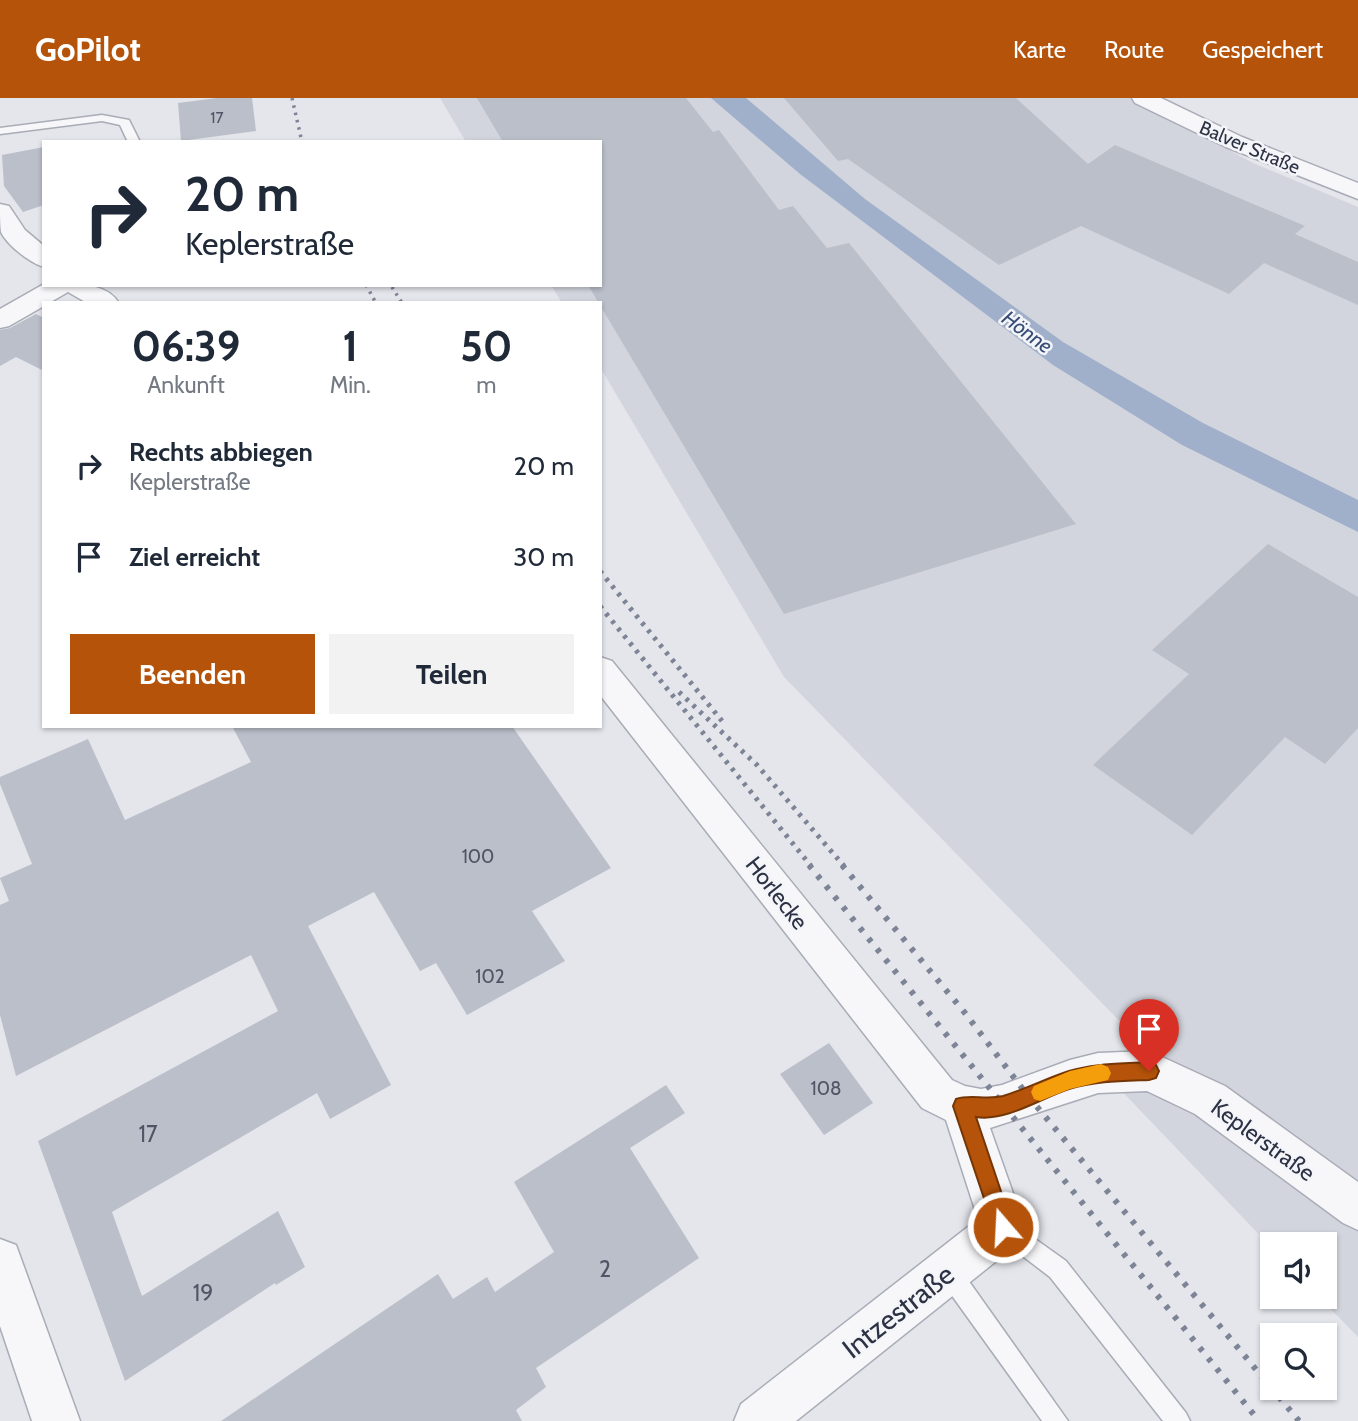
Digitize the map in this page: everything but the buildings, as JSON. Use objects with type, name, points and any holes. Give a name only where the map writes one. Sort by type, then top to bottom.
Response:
[{"type":"street","name":"Balver Straße","points":[[1143,98],[1234,142],[1358,192]]},
{"type":"street","points":[[0,211],[16,235],[42,257]]},
{"type":"street","points":[[0,320],[58,287]]},
{"type":"street","points":[[79,287],[103,301]]},
{"type":"street","name":"Horlecke","points":[[602,673],[937,1094],[962,1106]]},
{"type":"street","name":"Keplerstraße","points":[[962,1106],[981,1109],[1002,1105],[1070,1080],[1098,1073],[1149,1071],[1210,1100],[1358,1208]]},
{"type":"street","points":[[962,1106],[1003,1227]]},
{"type":"street","name":"Intzestraße","points":[[758,1421],[1003,1227]]},
{"type":"street","points":[[0,1261],[56,1421]]},
{"type":"lane","points":[[0,131],[102,118],[118,119],[125,122],[133,140]]},
{"type":"lane","points":[[1003,1227],[1058,1269],[1178,1421]]},
{"type":"lane","points":[[948,1271],[1056,1421]]},
{"type":"shaded area","points":[[440,98],[1133,98],[1253,163],[1358,207],[1358,1337],[1331,1309],[1337,1309],[1337,1232],[1260,1232],[1260,1235],[1114,1083],[1140,1042],[784,677],[602,370],[602,301],[561,301],[552,287],[602,287],[602,140],[465,140]]},
{"type":"water","name":"Hönne","points":[[711,98],[746,98],[865,199],[1063,342],[1203,423],[1358,500],[1358,532],[1182,445],[1053,365],[800,174]]},
{"type":"railway","points":[[292,98],[302,140]]},
{"type":"railway","points":[[367,287],[375,301]]},
{"type":"railway","points":[[392,287],[401,301]]},
{"type":"railway","points":[[602,573],[722,721]]},
{"type":"railway","points":[[602,608],[811,866]]},
{"type":"railway","points":[[679,692],[757,765],[844,866]]},
{"type":"railway","points":[[809,865],[1259,1421]]},
{"type":"railway","points":[[842,865],[965,1013],[1028,1096],[1299,1421]]},
{"type":"slow traffic","points":[[1040,1092],[1070,1080],[1101,1073]]},
{"type":"route","points":[[1003,1227],[962,1106],[981,1109],[1002,1105],[1070,1080],[1098,1073],[1149,1071]]}]
